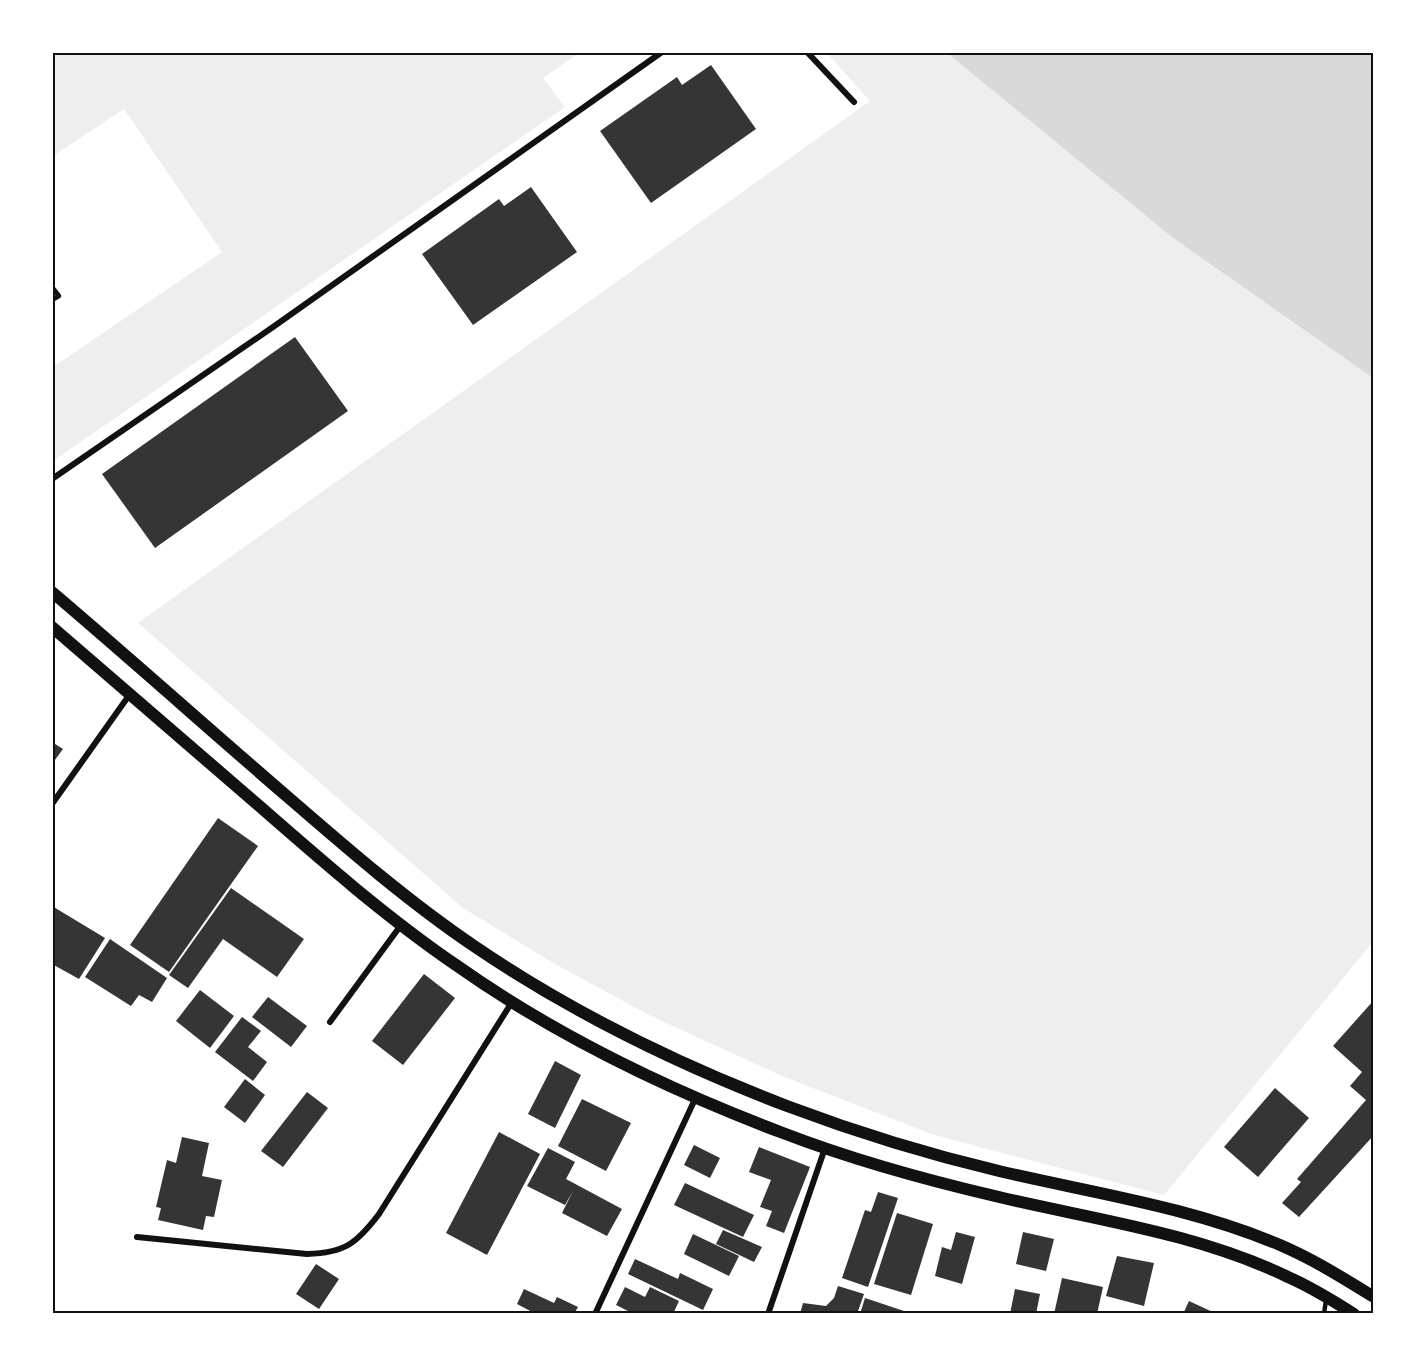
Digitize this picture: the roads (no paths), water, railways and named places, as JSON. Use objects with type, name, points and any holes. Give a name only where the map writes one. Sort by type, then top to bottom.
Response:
[{"type":"main road","points":[[52,592],[393,887],[472,945],[525,980],[576,1008],[705,1073],[852,1130],[956,1160],[1180,1212],[1234,1228],[1308,1258],[1374,1297]]},
{"type":"main road","points":[[52,627],[401,925],[455,965],[562,1031],[696,1097],[783,1133],[947,1185],[1140,1227],[1187,1240],[1288,1276],[1354,1314]]},
{"type":"street","points":[[52,479],[273,327],[662,52]]},
{"type":"street","points":[[807,52],[855,102]]},
{"type":"street","points":[[52,804],[130,694]]},
{"type":"street","points":[[330,1022],[401,925]]},
{"type":"street","points":[[137,1237],[307,1254],[324,1254],[342,1250],[356,1240],[379,1214],[512,1002]]},
{"type":"street","points":[[595,1314],[696,1097]]},
{"type":"street","points":[[768,1314],[825,1148]]},
{"type":"lane","points":[[52,287],[59,296],[52,300]]},
{"type":"lane","points":[[1324,1314],[1327,1297]]}]
